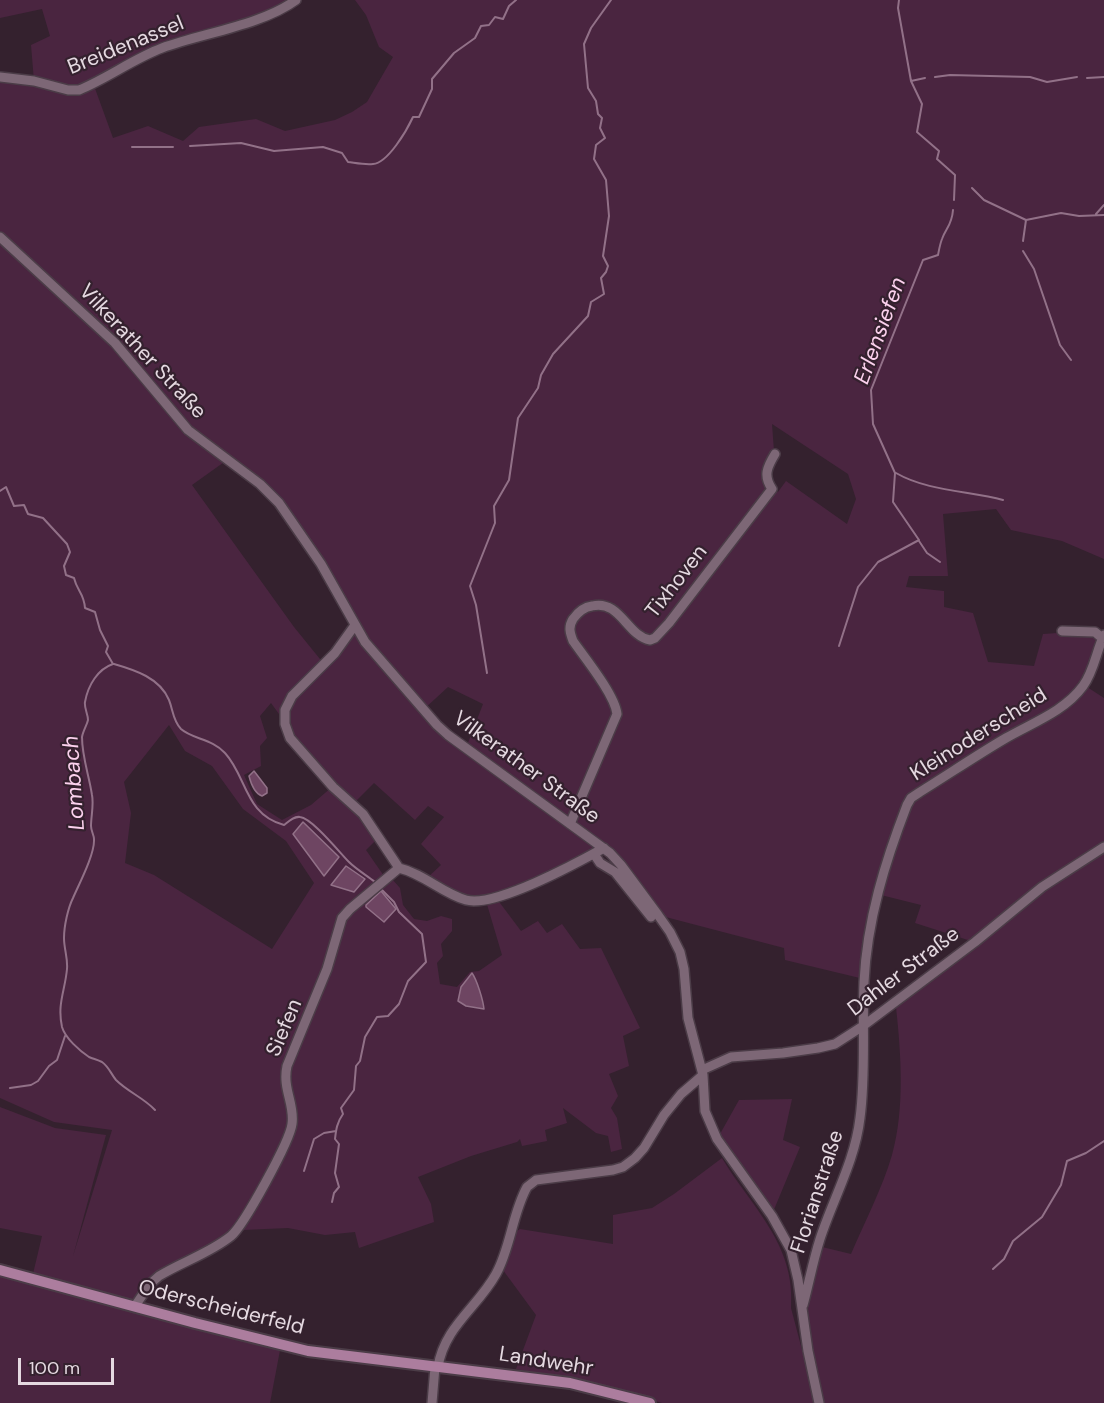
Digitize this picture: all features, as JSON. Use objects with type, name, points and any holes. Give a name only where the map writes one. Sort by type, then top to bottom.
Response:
[{"type":"main road","name":"Oderscheiderfeld","points":[[0,1270],[308,1351],[437,1367]]},
{"type":"main road","name":"Landwehr","points":[[437,1367],[570,1383],[650,1403]]},
{"type":"street","name":"Breidenassel","points":[[0,77],[34,81],[68,90],[80,90],[149,53],[200,35],[275,14],[296,0]]},
{"type":"street","name":"Vilkerather Straße","points":[[0,237],[115,343],[188,430],[260,484],[279,503],[321,564],[373,653],[448,735],[604,848],[640,889],[670,932],[680,952],[684,969],[688,1018],[703,1072],[705,1111],[727,1154],[772,1215],[791,1251],[819,1403]]},
{"type":"street","name":"Tixhoven","points":[[570,824],[617,714],[610,697],[573,641],[569,632],[573,619],[585,608],[603,606],[620,615],[641,637],[650,640],[655,638],[772,489],[767,480],[766,468],[775,454]]},
{"type":"street","points":[[355,625],[335,653],[292,696],[285,710],[285,724],[290,738],[297,747],[333,787],[363,814],[399,868],[414,872],[468,901],[486,901],[506,895],[604,848]]},
{"type":"street","name":"Kleinoderscheid","points":[[869,940],[877,894],[894,840],[911,798],[999,742],[1050,714],[1070,700],[1087,678],[1103,637],[1095,632],[1062,631]]},
{"type":"street","name":"Dahler Straße","points":[[432,1403],[441,1352],[451,1332],[496,1274],[527,1187],[536,1180],[613,1170],[631,1162],[644,1148],[671,1105],[681,1094],[703,1072],[731,1057],[783,1053],[835,1044],[863,1026],[975,942],[1042,887],[1104,847]]},
{"type":"street","points":[[594,854],[600,863],[615,872],[647,915]]},
{"type":"street","name":"Siefen","points":[[135,1306],[150,1284],[159,1276],[226,1240],[240,1226],[281,1154],[290,1133],[292,1115],[285,1083],[287,1066],[334,950],[342,918],[399,868]]},
{"type":"street","name":"Florianstraße","points":[[802,1311],[820,1238],[848,1168],[860,1120],[865,1057],[864,980],[869,940]]},
{"type":"shaded area","points":[[0,0],[296,0],[290,5],[200,35],[93,83],[113,138],[148,126],[183,141],[199,127],[256,119],[285,131],[335,120],[367,102],[393,57],[379,47],[366,15],[355,0],[1104,0],[1104,559],[1062,541],[1011,530],[996,509],[943,514],[948,576],[909,576],[906,587],[944,591],[944,607],[973,613],[988,662],[1034,666],[1043,634],[1087,631],[1100,635],[1084,685],[1104,698],[1104,1403],[823,1403],[802,1311],[818,1246],[851,1254],[888,1168],[896,1137],[900,1100],[896,1007],[971,941],[915,923],[921,905],[877,894],[864,979],[785,960],[784,948],[658,915],[604,848],[497,899],[521,931],[538,921],[547,933],[562,924],[580,949],[601,948],[640,1028],[623,1036],[629,1066],[609,1074],[618,1096],[611,1108],[617,1118],[622,1149],[611,1152],[608,1136],[596,1133],[563,1108],[567,1123],[545,1130],[547,1141],[522,1146],[520,1139],[418,1177],[431,1204],[434,1222],[359,1248],[355,1232],[325,1235],[288,1228],[243,1230],[240,1226],[225,1237],[169,1267],[136,1306],[281,1345],[270,1403],[0,1403],[0,1270],[32,1278],[42,1236],[0,1228],[0,1107],[55,1128],[106,1135],[73,1256],[112,1130],[54,1122],[0,1098],[0,77],[34,81],[31,45],[50,36],[42,9],[0,18]],"holes":[[[772,424],[848,474],[856,499],[847,524],[786,481],[778,492],[764,480],[774,451]],[[227,460],[260,484],[321,564],[355,625],[324,664],[294,627],[192,485]],[[448,687],[483,704],[466,748],[423,710]],[[271,703],[332,787],[311,805],[282,820],[257,804],[244,775],[261,766],[260,746],[267,738],[260,716]],[[169,725],[185,751],[212,766],[243,809],[286,841],[314,883],[272,949],[154,875],[125,863],[131,813],[124,782]],[[374,783],[415,820],[428,806],[444,817],[421,844],[441,865],[426,879],[474,901],[486,901],[502,955],[479,971],[470,972],[457,987],[440,984],[437,963],[443,956],[441,944],[452,931],[452,919],[441,916],[427,921],[414,919],[403,905],[400,888],[392,879],[380,890],[386,879],[366,850],[379,837],[353,804]],[[303,823],[324,876],[294,834]]]},
{"type":"shaded area","points":[[254,771],[267,788],[267,793],[262,796],[255,790],[249,776]]},
{"type":"shaded area","points":[[303,822],[339,857],[324,876],[293,834]]},
{"type":"shaded area","points":[[346,866],[365,879],[354,892],[331,885]]},
{"type":"shaded area","points":[[381,891],[396,909],[384,922],[366,907]]},
{"type":"shaded area","points":[[472,973],[480,990],[484,1009],[466,1006],[458,1001],[461,987]]},
{"type":"shaded area","points":[[792,1099],[783,1140],[800,1147],[773,1212],[751,1184],[745,1169],[727,1151],[720,1134],[739,1100]]},
{"type":"shaded area","points":[[722,1158],[779,1245],[791,1285],[791,1308],[816,1403],[662,1403],[611,1389],[516,1369],[536,1315],[500,1266],[509,1236],[520,1229],[613,1244],[613,1215],[652,1208]]},
{"type":"waterway","points":[[190,146],[241,143],[274,151],[323,147],[342,153],[348,162],[367,164],[379,162],[391,152],[413,117],[419,117],[432,89],[432,79],[454,53],[475,38],[481,26],[489,25],[495,17],[503,19],[509,6],[516,0]]},
{"type":"waterway","points":[[487,673],[476,605],[470,586],[495,523],[494,506],[509,480],[518,418],[538,388],[541,375],[553,354],[588,316],[591,302],[604,294],[601,278],[608,266],[603,256],[609,216],[606,180],[594,159],[596,145],[605,138],[600,128],[602,118],[598,114],[596,101],[588,88],[584,44],[591,28],[611,0]]},
{"type":"waterway","name":"Erlensiefen","points":[[899,0],[898,8],[911,81],[922,104],[917,132],[939,151],[937,159],[955,175],[954,200]]},
{"type":"waterway","points":[[935,77],[950,75],[1030,77],[1047,82],[1077,77]]},
{"type":"waterway","points":[[1087,78],[1104,77]]},
{"type":"waterway","points":[[911,81],[925,78]]},
{"type":"waterway","points":[[132,147],[173,147]]},
{"type":"waterway","points":[[972,188],[984,200],[1026,220],[1061,213],[1079,216],[1104,215]]},
{"type":"waterway","points":[[1096,214],[1104,205]]},
{"type":"waterway","name":"Erlensiefen","points":[[839,646],[858,587],[878,562],[919,540],[893,502],[895,473],[873,424],[871,390],[923,260],[938,255],[953,210]]},
{"type":"waterway","points":[[1023,241],[1026,220]]},
{"type":"waterway","points":[[1023,251],[1034,269],[1060,345],[1071,360]]},
{"type":"waterway","points":[[896,473],[921,484],[1003,500]]},
{"type":"waterway","name":"Lombach","points":[[0,491],[6,487],[14,506],[24,505],[28,514],[43,518],[67,544],[70,552],[64,566],[66,575],[74,578],[85,608],[95,612],[108,646],[106,652],[113,664],[94,678],[85,702],[88,720],[82,744],[93,799],[91,826],[94,845],[71,902],[66,923],[64,938],[67,965],[61,1004],[62,1027],[77,1048],[89,1057],[102,1062],[116,1080],[155,1110]]},
{"type":"waterway","points":[[919,541],[927,553],[940,562]]},
{"type":"waterway","points":[[114,664],[138,672],[160,686],[169,700],[178,726],[215,745],[225,753],[261,813],[284,825],[296,817],[305,819],[318,829],[352,865],[375,882]]},
{"type":"waterway","points":[[332,1202],[334,1193],[339,1187],[335,1173],[339,1144],[335,1139],[336,1129],[343,1114],[341,1108],[354,1090],[356,1066],[360,1061],[365,1037],[377,1017],[388,1016],[399,1004],[408,981],[426,962],[422,934],[399,912],[394,902],[382,890]]},
{"type":"waterway","points":[[10,1088],[31,1085],[38,1081],[49,1066],[57,1060],[65,1036]]},
{"type":"waterway","points":[[304,1171],[314,1139],[324,1133],[336,1131]]},
{"type":"waterway","points":[[993,1269],[1004,1259],[1013,1241],[1042,1217],[1061,1185],[1067,1161],[1086,1153],[1104,1141]]}]
